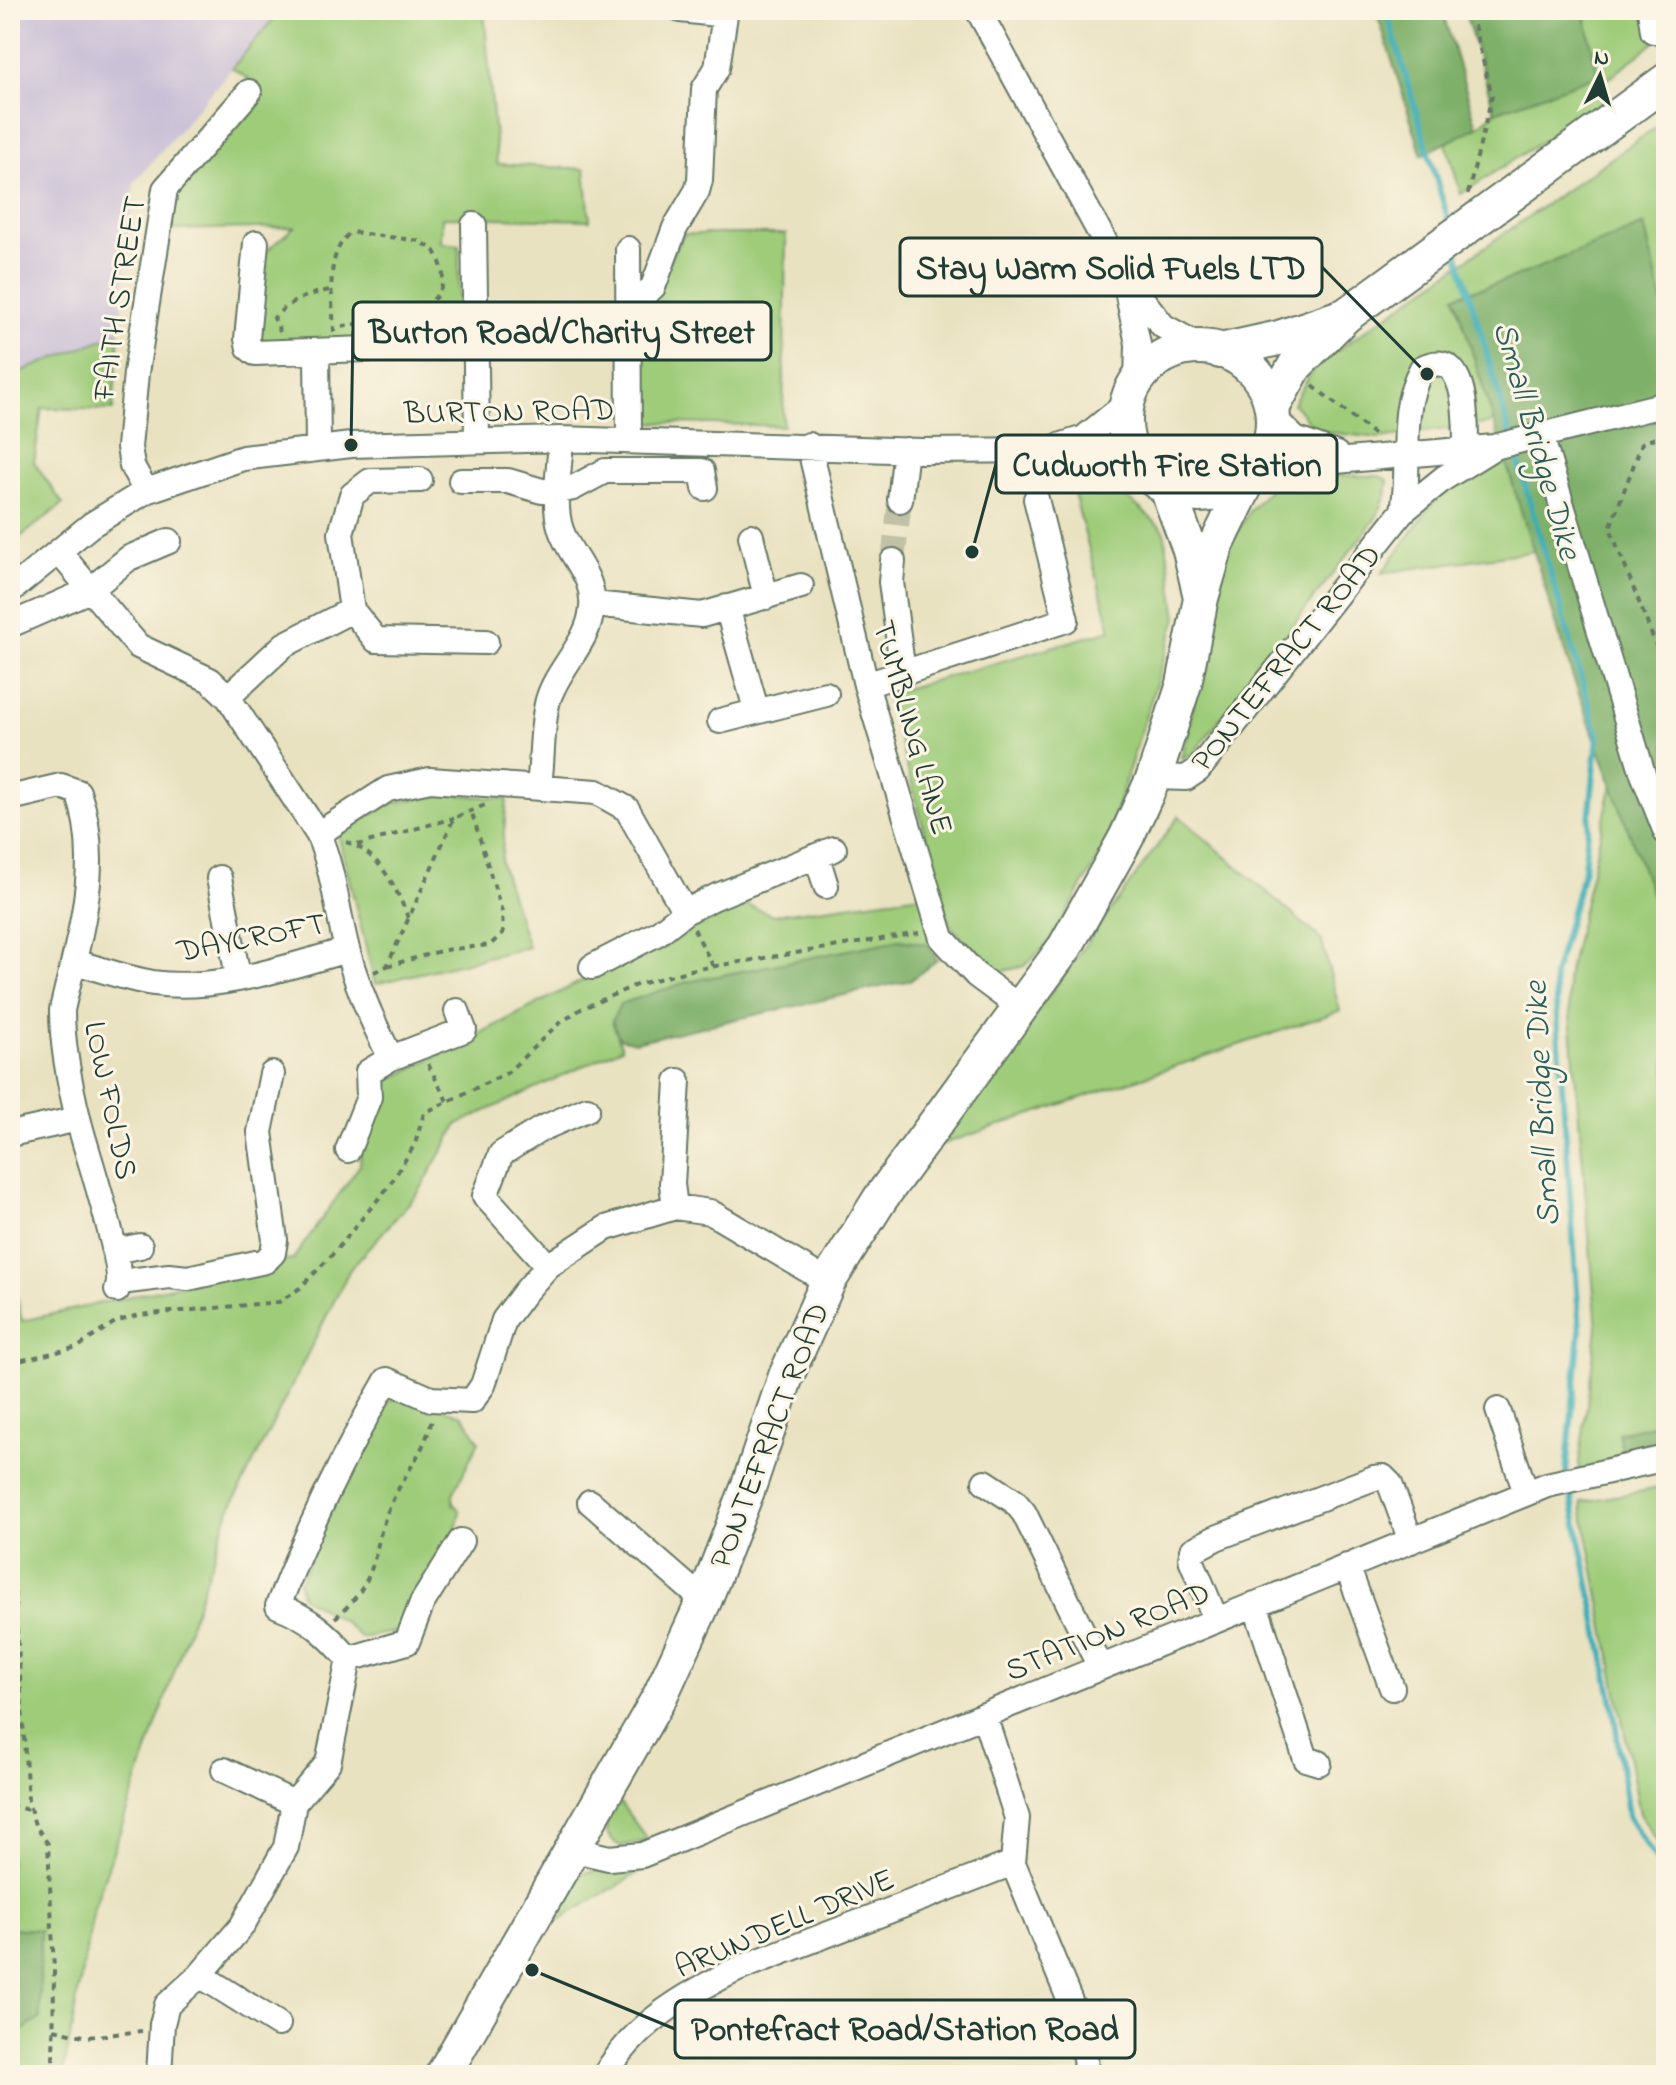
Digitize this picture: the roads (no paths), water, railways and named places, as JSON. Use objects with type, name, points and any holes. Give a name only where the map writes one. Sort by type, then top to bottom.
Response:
[{"type":"highway","points":[[1345,316],[1279,338],[1173,352],[1159,359],[1132,393],[1128,441],[1157,481],[1203,495],[1221,492],[1254,471],[1269,445],[1272,412],[1298,372],[1345,316],[1419,264],[1468,211],[1666,81]]},
{"type":"highway","points":[[1211,349],[1239,359],[1254,372],[1272,412]]},
{"type":"highway","name":"PONTEFRACT ROAD","points":[[443,2075],[575,1850],[660,1696],[704,1601],[748,1488],[786,1376],[828,1282],[880,1199],[1065,947],[1106,877],[1154,777],[1184,684],[1201,598],[1227,518],[1254,471]]},
{"type":"highway","name":"PONTEFRACT ROAD","points":[[1157,481],[1190,550],[1201,598]]},
{"type":"street","points":[[629,302],[638,300],[653,287],[675,228],[697,191],[704,89],[717,68],[736,13],[681,10]]},
{"type":"street","points":[[978,10],[1123,275],[1163,326],[1211,349]]},
{"type":"street","name":"FAITH STREET","points":[[146,491],[132,466],[129,447],[136,373],[165,189],[249,92]]},
{"type":"street","points":[[474,225],[477,440]]},
{"type":"street","points":[[256,243],[249,348],[255,353],[326,340],[477,345]]},
{"type":"street","points":[[628,249],[629,440]]},
{"type":"street","points":[[1123,275],[1138,344],[1132,393]]},
{"type":"street","points":[[318,448],[326,340]]},
{"type":"street","points":[[1406,456],[1407,408],[1412,385],[1422,368],[1433,362],[1446,364],[1455,372],[1463,400],[1466,450]]},
{"type":"street","name":"BURTON ROAD","points":[[1048,450],[1084,438],[1132,393]]},
{"type":"street","name":"PONTEFRACT ROAD","points":[[1254,471],[1349,458],[1494,447],[1663,405]]},
{"type":"street","name":"PONTEFRACT ROAD","points":[[1272,412],[1295,439],[1349,458]]},
{"type":"street","points":[[1534,438],[1643,774],[1666,832]]},
{"type":"street","points":[[539,785],[547,702],[557,678],[589,629],[593,604],[588,576],[561,531],[561,439]]},
{"type":"street","name":"BURTON ROAD","points":[[10,591],[111,511],[146,491],[243,458],[318,448],[561,439],[906,450],[1048,450],[1157,481]]},
{"type":"street","name":"TUMBLING LANE","points":[[809,445],[866,685],[940,931],[976,975],[1007,998]]},
{"type":"street","name":"PONTEFRACT ROAD","points":[[1154,777],[1186,778],[1198,770],[1403,511],[1444,478],[1494,447]]},
{"type":"street","points":[[900,500],[906,450]]},
{"type":"street","name":"PONTEFRACT ROAD","points":[[1403,511],[1406,456]]},
{"type":"street","points":[[461,481],[508,481],[542,491],[559,491],[573,488],[605,471],[702,471],[705,488]]},
{"type":"street","points":[[420,480],[370,481],[352,495],[341,533],[352,610],[376,640],[486,642]]},
{"type":"street","points":[[866,685],[1066,620],[1036,499]]},
{"type":"street","points":[[751,536],[768,597]]},
{"type":"street","points":[[10,625],[90,590],[129,558],[169,541]]},
{"type":"street","points":[[59,552],[138,646],[210,680],[228,697],[318,834],[327,855],[347,950],[391,1058]]},
{"type":"street","points":[[892,571],[903,673]]},
{"type":"street","points":[[593,604],[702,615],[801,586]]},
{"type":"street","points":[[727,607],[756,709]]},
{"type":"street","points":[[228,697],[284,645],[352,610]]},
{"type":"street","points":[[720,721],[756,709],[826,694]]},
{"type":"street","points":[[318,834],[388,789],[430,780],[539,785],[597,792],[627,809],[685,912]]},
{"type":"street","name":"LOW FOLDS","points":[[10,798],[61,786],[78,792],[85,811],[86,917],[62,1010],[62,1026],[78,1119],[114,1251],[118,1286],[169,1276],[188,1278],[265,1261],[273,1253],[275,1240],[260,1132],[272,1074]]},
{"type":"street","points":[[592,967],[658,933],[685,912],[715,897],[825,853],[826,886]]},
{"type":"street","points":[[219,878],[238,976]]},
{"type":"street","name":"DAYCROFT","points":[[75,962],[168,984],[195,984],[347,950]]},
{"type":"street","points":[[348,1150],[369,1097],[368,1072],[391,1058],[464,1030],[457,1011]]},
{"type":"street","points":[[675,1207],[672,1184],[678,1081]]},
{"type":"street","points":[[548,1266],[485,1196],[501,1154],[541,1129],[587,1109]]},
{"type":"street","points":[[10,1134],[78,1119]]},
{"type":"street","points":[[349,1659],[322,1628],[303,1615],[278,1606],[309,1526],[344,1452],[387,1380],[431,1399],[472,1401],[483,1385],[504,1320],[548,1266],[606,1228],[675,1207],[710,1212],[828,1282]]},
{"type":"street","points":[[114,1251],[140,1246]]},
{"type":"street","points":[[1498,1410],[1518,1442],[1536,1489]]},
{"type":"street","name":"STATION ROAD","points":[[575,1850],[609,1858],[642,1855],[1536,1489],[1666,1458]]},
{"type":"street","points":[[1216,1620],[1191,1559],[1193,1550],[1216,1538],[1383,1477],[1390,1484],[1411,1541]]},
{"type":"street","points":[[985,1482],[1014,1501],[1024,1513],[1100,1667]]},
{"type":"street","points":[[590,1502],[704,1601]]},
{"type":"street","points":[[349,1659],[407,1642],[422,1603],[461,1541]]},
{"type":"street","points":[[1347,1566],[1392,1688]]},
{"type":"street","points":[[1255,1604],[1306,1759],[1319,1763]]},
{"type":"street","points":[[159,2075],[162,2024],[167,2005],[200,1975],[242,1926],[286,1847],[294,1803],[328,1763],[349,1659]]},
{"type":"street","points":[[984,1715],[1017,1818],[1013,1863],[1084,2035],[1086,2075]]},
{"type":"street","points":[[224,1770],[294,1803]]},
{"type":"street","name":"ARUNDELL DRIVE","points":[[605,2075],[619,2051],[643,2027],[702,1986],[738,1969],[1013,1863]]},
{"type":"street","points":[[200,1975],[278,2024]]},
{"type":"waterway","name":"Small Bridge Dike","points":[[1386,10],[1450,225]]},
{"type":"waterway","name":"Small Bridge Dike","points":[[1456,248],[1511,437]]},
{"type":"waterway","name":"Small Bridge Dike","points":[[1514,447],[1598,736],[1584,868],[1554,975],[1580,1331],[1566,1473]]},
{"type":"waterway","name":"Small Bridge Dike","points":[[1569,1484],[1613,1704],[1628,1816],[1666,1875]]},
{"type":"tunnel","points":[[893,561],[900,500]]},
{"type":"place","name":"Stay Warm Solid Fuels LTD","points":[[1427,374]]},
{"type":"place","name":"Burton Road/Charity Street","points":[[351,445]]},
{"type":"place","name":"Cudworth Fire Station","points":[[972,552]]},
{"type":"place","name":"Pontefract Road/Station Road","points":[[532,1970]]}]
